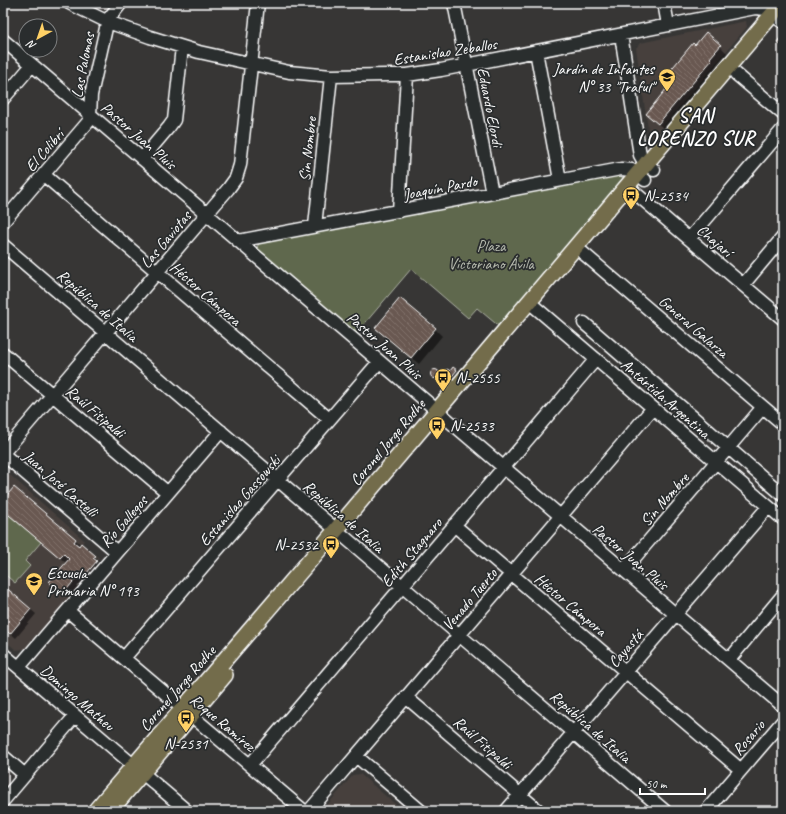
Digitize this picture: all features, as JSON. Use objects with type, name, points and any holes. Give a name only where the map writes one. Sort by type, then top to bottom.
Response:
[{"type":"main road","name":"Coronel Jorge Rodhe","points":[[646,172],[736,74],[780,14]]},
{"type":"main road","name":"Coronel Jorge Rodhe","points":[[95,811],[138,769],[187,712],[780,14]]},
{"type":"main road","name":"Coronel Jorge Rodhe","points":[[532,305],[583,253],[631,189]]},
{"type":"main road","name":"Coronel Jorge Rodhe","points":[[110,811],[138,769]]},
{"type":"street","name":"Estanislao Zeballos","points":[[69,3],[108,22],[150,38],[182,47],[251,64],[302,74],[331,76],[407,75],[536,52],[755,8],[766,9],[780,14]]},
{"type":"street","name":"Las Palomas","points":[[90,114],[91,94],[108,22],[121,3]]},
{"type":"street","name":"Las Gaviotas","points":[[3,454],[233,184],[239,172],[258,3]]},
{"type":"street","name":"Eduardo Elordi","points":[[454,3],[492,193]]},
{"type":"street","points":[[664,3],[668,25]]},
{"type":"street","points":[[621,34],[640,152],[646,172]]},
{"type":"street","name":"Pastor Juan Pluis","points":[[3,40],[783,706]]},
{"type":"street","points":[[142,159],[174,120],[182,47]]},
{"type":"street","points":[[536,52],[560,180]]},
{"type":"street","points":[[3,99],[32,65]]},
{"type":"street","points":[[736,74],[783,114]]},
{"type":"street","points":[[399,211],[407,75]]},
{"type":"street","name":"Sin Nombre","points":[[315,226],[331,76]]},
{"type":"street","name":"El Colibrí","points":[[3,222],[85,127],[90,114]]},
{"type":"street","points":[[689,239],[783,129]]},
{"type":"street","name":"Joaquín Pardo","points":[[238,241],[621,169],[646,172]]},
{"type":"street","name":"Héctor Cámpora","points":[[44,175],[330,419]]},
{"type":"street","name":"Chajarí","points":[[631,189],[783,319]]},
{"type":"street","points":[[743,285],[783,237]]},
{"type":"street","name":"República de Italia","points":[[3,245],[665,811]]},
{"type":"street","name":"General Galarza","points":[[583,253],[783,424]]},
{"type":"street","name":"Antártida Argentina","points":[[532,305],[783,519]]},
{"type":"street","points":[[584,323],[783,495]]},
{"type":"street","name":"Raúl Fitipaldi","points":[[3,352],[168,493]]},
{"type":"street","name":"Edith Stagnaro","points":[[250,765],[596,360]]},
{"type":"street","name":"Estanislao Gassowski","points":[[124,658],[379,362]]},
{"type":"street","name":"Sin Nombre","points":[[624,570],[763,407]]},
{"type":"street","name":"Venado Tuerto","points":[[309,811],[653,408]]},
{"type":"street","name":"Río Gallegos","points":[[19,667],[221,431]]},
{"type":"street","name":"Juan José Castelli","points":[[3,454],[117,552]]},
{"type":"street","name":"Cayastá","points":[[506,811],[768,507]]},
{"type":"street","name":"Héctor Cámpora","points":[[454,525],[741,770]]},
{"type":"street","points":[[729,660],[783,595]]},
{"type":"street","name":"Roque Ramírez","points":[[68,611],[304,811]]},
{"type":"street","name":"Domingo Matheu","points":[[3,654],[187,811]]},
{"type":"street","name":"Raúl Fitipaldi","points":[[406,697],[539,811]]},
{"type":"street","points":[[3,801],[75,716]]},
{"type":"street","name":"Rosario","points":[[706,811],[783,721]]},
{"type":"street","points":[[3,756],[25,775]]},
{"type":"street","points":[[356,756],[421,811]]},
{"type":"shaded area","name":"Jardín de Infantes N° 33 \"Traful\"","points":[[746,21],[747,27],[654,137],[649,136],[636,48],[640,43]]},
{"type":"shaded area","points":[[10,475],[84,540],[82,544],[99,558],[94,564],[96,566],[25,649],[16,650],[3,639],[3,476]]},
{"type":"shaded area","points":[[360,774],[403,811],[322,811],[353,775]]},
{"type":"green space","name":"Plaza Victoriano Ávila","points":[[619,175],[624,180],[501,328],[477,308],[468,318],[411,269],[355,335],[258,251],[257,247],[260,242]]},
{"type":"green space","points":[[3,510],[41,542],[25,561],[30,566],[15,583],[3,573]]},
{"type":"building","points":[[706,32],[721,45],[710,58],[712,60],[658,124],[646,114],[671,83],[664,78],[693,43],[695,45]]},
{"type":"building","points":[[783,34],[783,47],[777,42]]},
{"type":"building","points":[[400,298],[436,328],[411,358],[375,328]]},
{"type":"building","points":[[453,367],[457,370],[449,380],[443,375],[447,369],[450,371]]},
{"type":"building","points":[[433,370],[437,370],[439,374],[437,378],[433,378],[431,376],[431,372]]},
{"type":"building","points":[[14,487],[76,539],[74,542],[79,546],[81,543],[96,556],[93,558],[97,561],[86,574],[82,571],[63,594],[49,582],[69,559],[64,554],[60,558],[3,510],[3,500]]},
{"type":"building","points":[[3,585],[31,609],[10,634],[3,627]]},
{"type":"place","name":"Jardín de Infantes N° 33 \"Traful\"","points":[[667,92]]},
{"type":"place","name":"N-2534","points":[[631,210]]},
{"type":"place","name":"N-2555","points":[[443,392]]},
{"type":"place","name":"N-2533","points":[[437,440]]},
{"type":"place","name":"N-2532","points":[[331,559]]},
{"type":"place","name":"Escuela Primaria N° 193","points":[[34,596]]},
{"type":"place","name":"N-2531","points":[[186,733]]},
{"type":"district","name":"SAN LORENZO SUR","points":[[696,126]]}]
